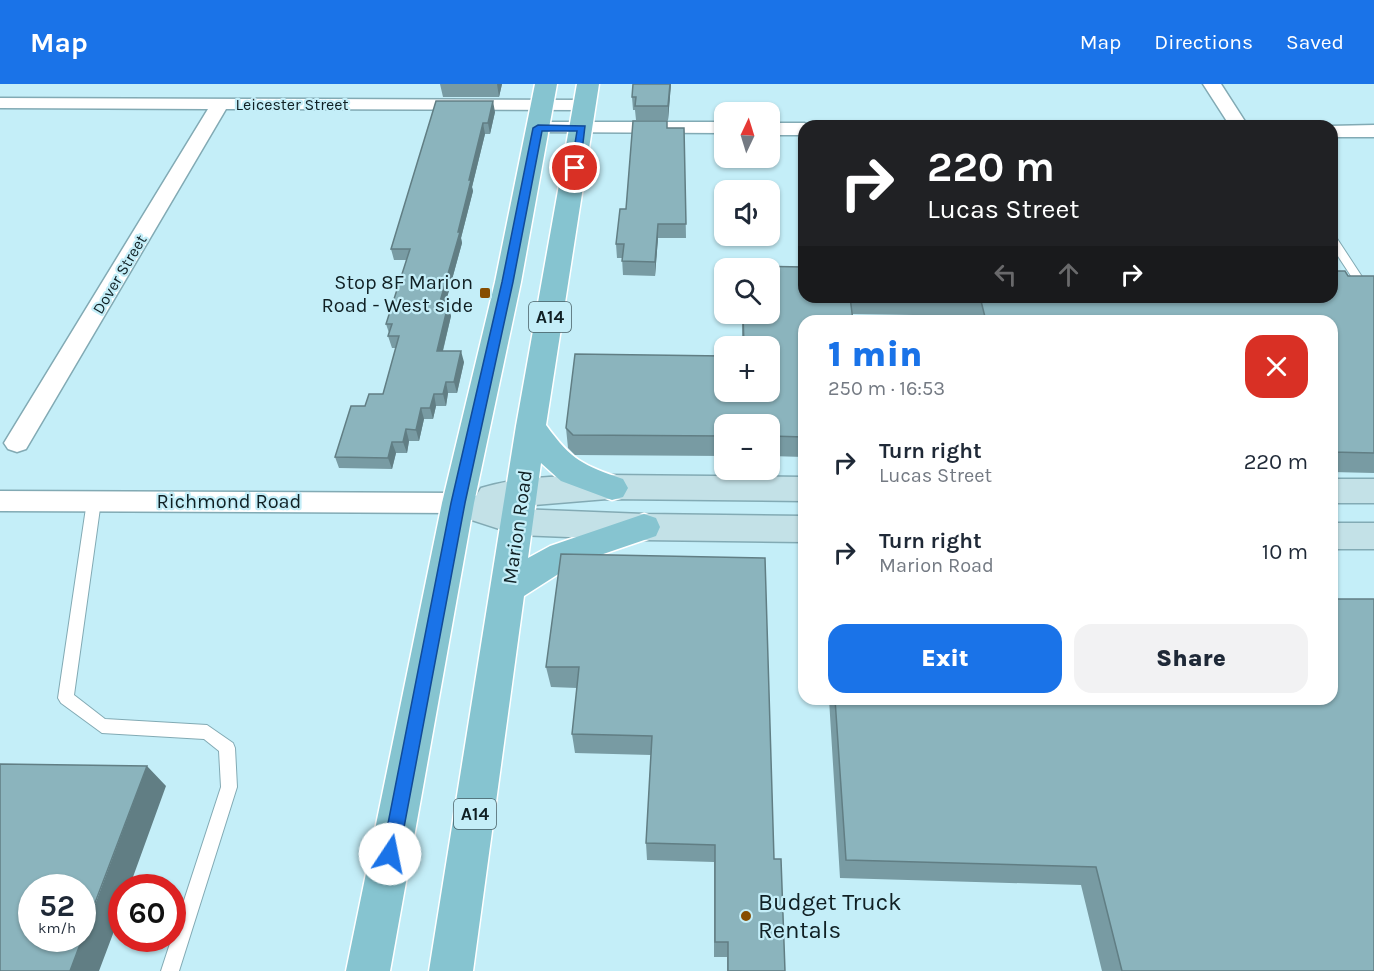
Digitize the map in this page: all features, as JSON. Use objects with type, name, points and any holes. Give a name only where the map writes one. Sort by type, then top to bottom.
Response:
[{"type":"main road","name":"A14","points":[[368,971],[458,503],[508,282],[542,106]]},
{"type":"main road","name":"Marion Road","points":[[451,971],[531,426],[585,106]]},
{"type":"main road","points":[[531,426],[550,453],[572,473],[612,488]]},
{"type":"main road","name":"Richmond Road","points":[[520,507],[612,488],[798,489]]},
{"type":"main road","points":[[1338,491],[1374,491]]},
{"type":"main road","name":"Richmond Road","points":[[458,503],[520,507],[644,527],[798,529]]},
{"type":"main road","points":[[509,586],[562,555],[644,527]]},
{"type":"main road","points":[[1338,536],[1374,536]]},
{"type":"street","points":[[1212,84],[1235,120]]},
{"type":"street","name":"Leicester Street","points":[[0,103],[585,106],[714,126]]},
{"type":"street","name":"Dover Street","points":[[17,443],[220,104]]},
{"type":"street","points":[[780,129],[798,129]]},
{"type":"street","points":[[1338,131],[1374,131]]},
{"type":"street","name":"Richmond Road","points":[[0,501],[458,503]]},
{"type":"lane","points":[[1338,248],[1374,303]]},
{"type":"lane","points":[[94,501],[66,698],[102,726],[207,732],[227,748],[229,787],[170,971]]},
{"type":"building","points":[[633,84],[670,84],[668,106],[635,106],[636,97],[632,97]]},
{"type":"building","points":[[436,101],[493,101],[488,123],[483,123],[458,232],[460,232],[439,305],[448,305],[437,351],[461,351],[454,382],[446,382],[443,394],[434,394],[430,408],[421,408],[416,430],[406,429],[403,442],[392,442],[388,458],[335,457],[351,406],[365,406],[369,394],[383,394],[399,336],[388,336],[392,324],[386,324],[410,249],[391,249]]},
{"type":"building","points":[[633,121],[667,121],[667,128],[684,128],[686,224],[658,224],[655,262],[622,261],[624,244],[616,244],[620,209],[626,209]]},
{"type":"building","points":[[780,267],[798,267],[798,303],[851,303],[852,315],[798,315],[798,437],[780,436],[780,414],[714,414],[714,436],[573,435],[566,428],[575,354],[714,356],[714,402],[780,402],[780,336],[744,336],[743,324],[780,324]]},
{"type":"building","points":[[1338,271],[1345,271],[1348,276],[1374,276],[1374,453],[1338,452],[1338,315],[984,315],[982,303],[1338,303]]},
{"type":"building","points":[[561,554],[765,558],[774,859],[781,859],[785,971],[728,971],[728,942],[715,942],[715,845],[646,843],[652,736],[572,734],[579,667],[546,667]]},
{"type":"building","points":[[1338,599],[1374,599],[1374,971],[1122,971],[1096,867],[846,860],[835,705],[1338,705]]},
{"type":"building","points":[[0,764],[147,766],[96,900],[96,874],[18,874],[18,952],[77,952],[70,971],[0,971]]},
{"type":"place","name":"Stop 8F Marion Road - West side","points":[[485,293]]},
{"type":"place","name":"Budget Truck Rentals","points":[[746,916]]},
{"type":"route","points":[[390,854],[458,503],[508,282],[538,128],[582,128],[575,168]]}]
